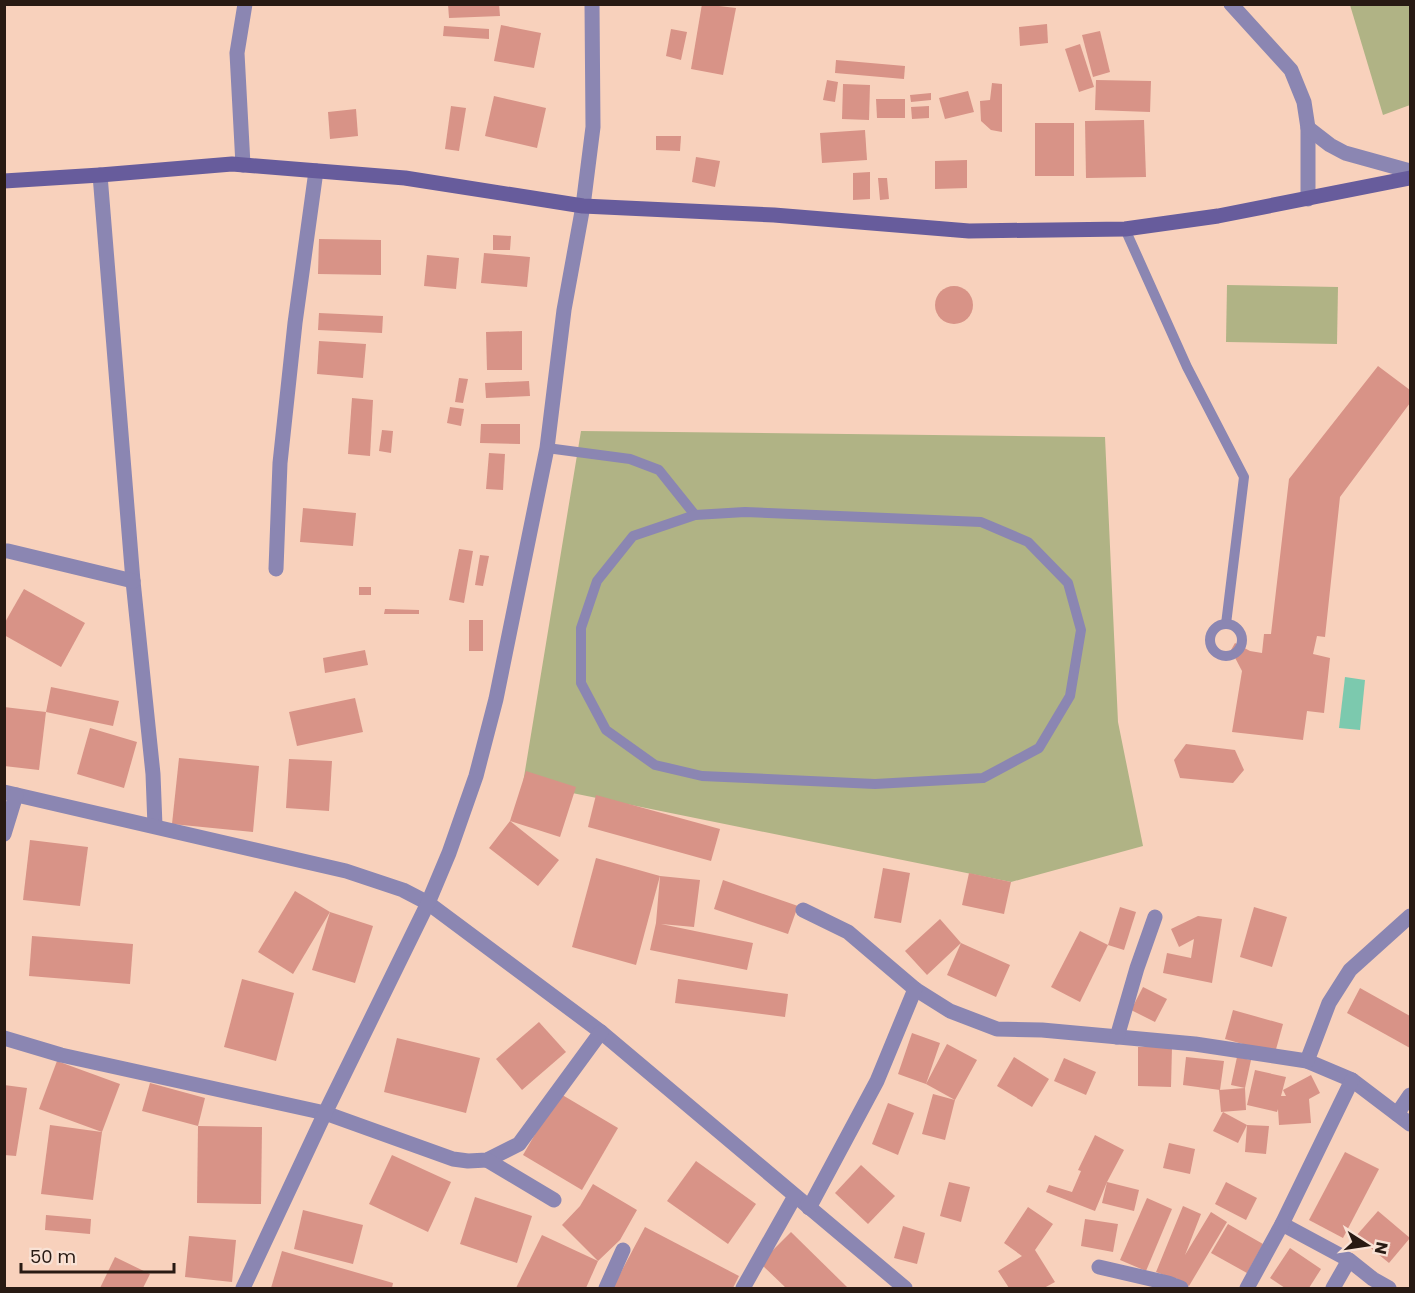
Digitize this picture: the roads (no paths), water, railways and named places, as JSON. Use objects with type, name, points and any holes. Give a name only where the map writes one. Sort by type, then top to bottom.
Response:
[{"type":"main road","points":[[4,181],[232,164],[405,178],[583,206],[774,215],[969,231],[1125,229],[1218,216],[1410,178]]},
{"type":"street","points":[[243,165],[237,53],[244,4]]},
{"type":"street","points":[[243,1288],[325,1113],[428,903],[449,853],[476,776],[496,699],[547,448],[564,310],[583,206],[593,127],[592,4]]},
{"type":"street","points":[[1231,4],[1291,70],[1304,102],[1308,128],[1308,199]]},
{"type":"street","points":[[1308,128],[1345,153],[1410,171]]},
{"type":"street","points":[[276,569],[280,463],[295,323],[316,171]]},
{"type":"street","points":[[100,175],[133,582],[153,774],[155,826]]},
{"type":"street","points":[[4,551],[133,582]]},
{"type":"street","points":[[4,834],[10,793],[346,871],[403,890],[428,903],[601,1032],[898,1286]]},
{"type":"street","points":[[803,910],[848,932],[915,989],[950,1011],[997,1029],[1042,1030],[1195,1044],[1308,1061],[1352,1080],[1410,1124]]},
{"type":"street","points":[[1308,1061],[1329,1003],[1350,970],[1410,916]]},
{"type":"street","points":[[1118,1037],[1155,917]]},
{"type":"street","points":[[809,1208],[877,1081],[915,989]]},
{"type":"street","points":[[4,1038],[62,1055],[325,1113],[453,1158],[468,1161],[487,1160],[519,1144],[601,1032]]},
{"type":"street","points":[[1247,1288],[1282,1224],[1352,1080]]},
{"type":"street","points":[[1397,1114],[1410,1095]]},
{"type":"street","points":[[487,1160],[554,1200]]},
{"type":"street","points":[[743,1288],[795,1196]]},
{"type":"street","points":[[1282,1224],[1349,1260],[1370,1284],[1389,1288]]},
{"type":"street","points":[[606,1288],[623,1250]]},
{"type":"street","points":[[1333,1288],[1349,1260]]},
{"type":"street","points":[[1099,1267],[1168,1283],[1180,1288]]},
{"type":"lane","points":[[1125,229],[1187,367],[1244,477],[1226,624]]},
{"type":"lane","points":[[547,448],[630,459],[659,470],[695,515]]},
{"type":"lane","points":[[745,512],[981,522],[1028,542],[1068,583],[1082,630],[1070,696],[1039,748],[983,778],[863,783],[702,776],[655,765],[606,729],[591,702],[581,683],[581,628],[597,581],[633,536],[695,515],[745,512]]}]
